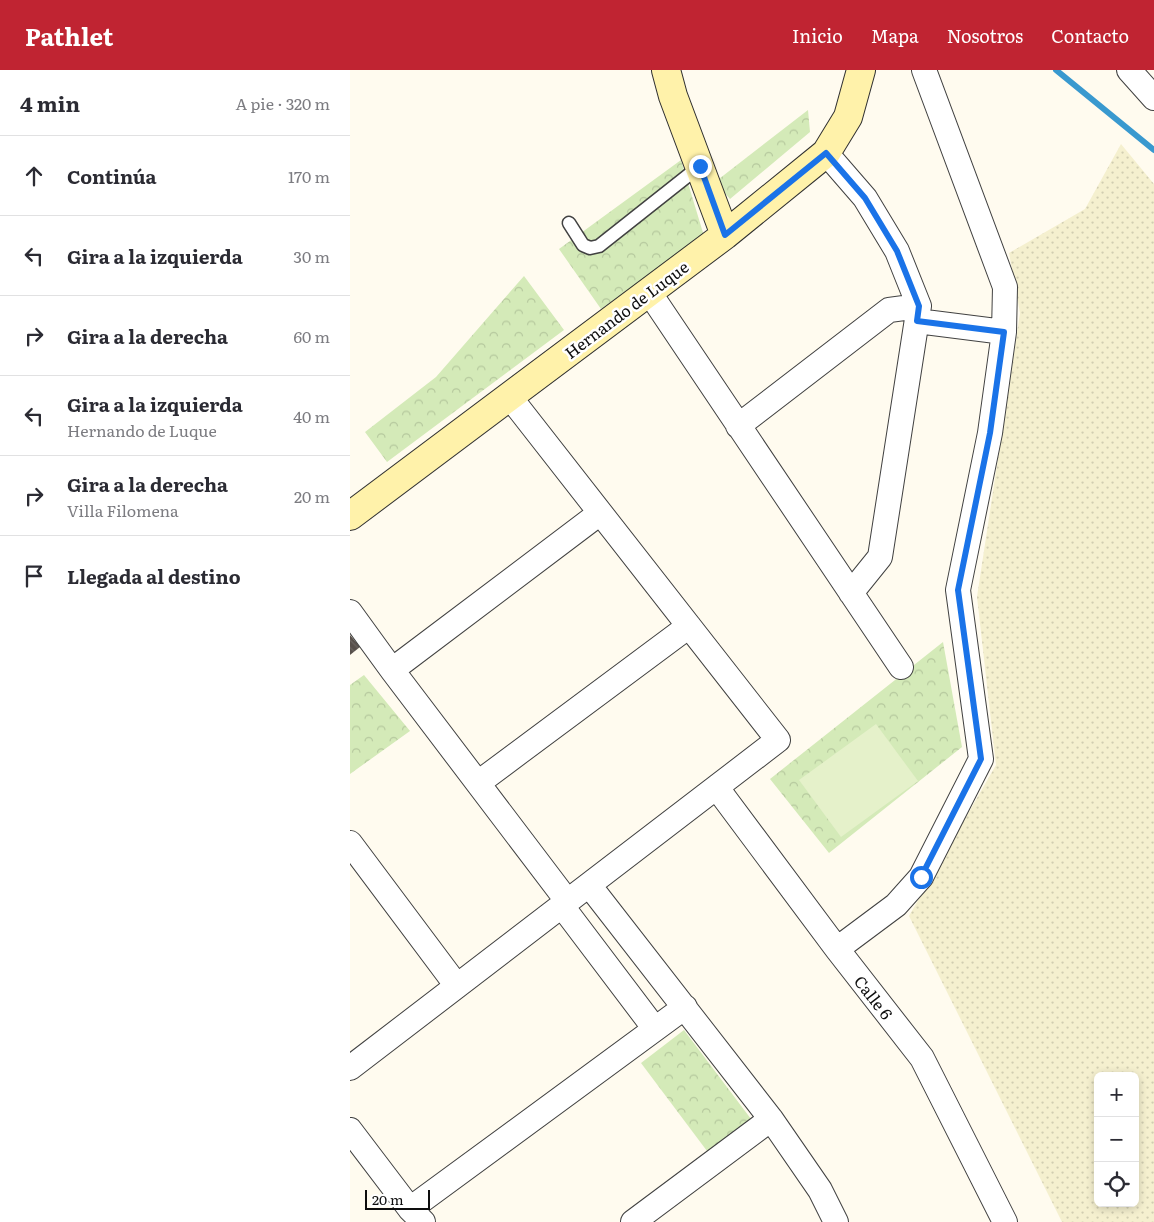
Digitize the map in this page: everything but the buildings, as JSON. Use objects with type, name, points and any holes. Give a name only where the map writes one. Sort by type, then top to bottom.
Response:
[{"type":"street","points":[[666,70],[673,96],[725,235]]},
{"type":"street","name":"Hernando de Luque","points":[[350,516],[725,235],[826,153],[848,117],[861,70]]},
{"type":"street","points":[[837,949],[896,905],[921,877],[981,759],[958,590],[990,433],[1004,332],[1005,287],[924,70]]},
{"type":"street","points":[[1129,70],[1154,98]]},
{"type":"street","points":[[826,153],[865,198],[897,251],[918,313],[880,557],[851,593]]},
{"type":"street","points":[[649,292],[901,667]]},
{"type":"street","points":[[738,426],[889,310],[918,313],[1004,332]]},
{"type":"street","points":[[350,1068],[778,740],[509,396]]},
{"type":"street","points":[[392,670],[600,513]]},
{"type":"street","points":[[350,612],[478,783],[655,1029]]},
{"type":"street","points":[[478,783],[689,626]]},
{"type":"street","name":"Calle 6","points":[[717,788],[837,949],[922,1058],[1006,1222]]},
{"type":"street","points":[[350,843],[457,986]]},
{"type":"street","points":[[589,885],[771,1119],[820,1190],[836,1222]]},
{"type":"street","points":[[350,1130],[416,1215],[684,1007]]},
{"type":"street","points":[[633,1222],[771,1119]]},
{"type":"lane","points":[[570,223],[583,245],[590,248],[599,246],[700,166]]},
{"type":"shaded area","points":[[1121,144],[1154,184],[1154,1222],[1062,1222],[909,916],[996,765],[977,597],[1020,313],[1009,253],[1085,209]]},
{"type":"green space","points":[[808,110],[810,132],[730,199],[715,182]]},
{"type":"green space","points":[[681,160],[704,236],[601,309],[559,249]]},
{"type":"green space","points":[[524,276],[564,330],[387,462],[365,432],[436,377]]},
{"type":"green space","points":[[943,642],[962,747],[829,853],[770,779]]},
{"type":"green space","points":[[364,675],[410,731],[350,774],[350,685]]},
{"type":"green space","points":[[876,724],[918,781],[841,837],[799,780]]},
{"type":"green space","points":[[684,1030],[754,1123],[710,1155],[641,1063]]},
{"type":"waterway","points":[[1056,70],[1154,150]]},
{"type":"route","points":[[700,166],[725,235],[826,153],[865,198],[897,251],[919,306],[917,321],[1004,332],[990,433],[958,590],[981,759],[921,877]]}]
